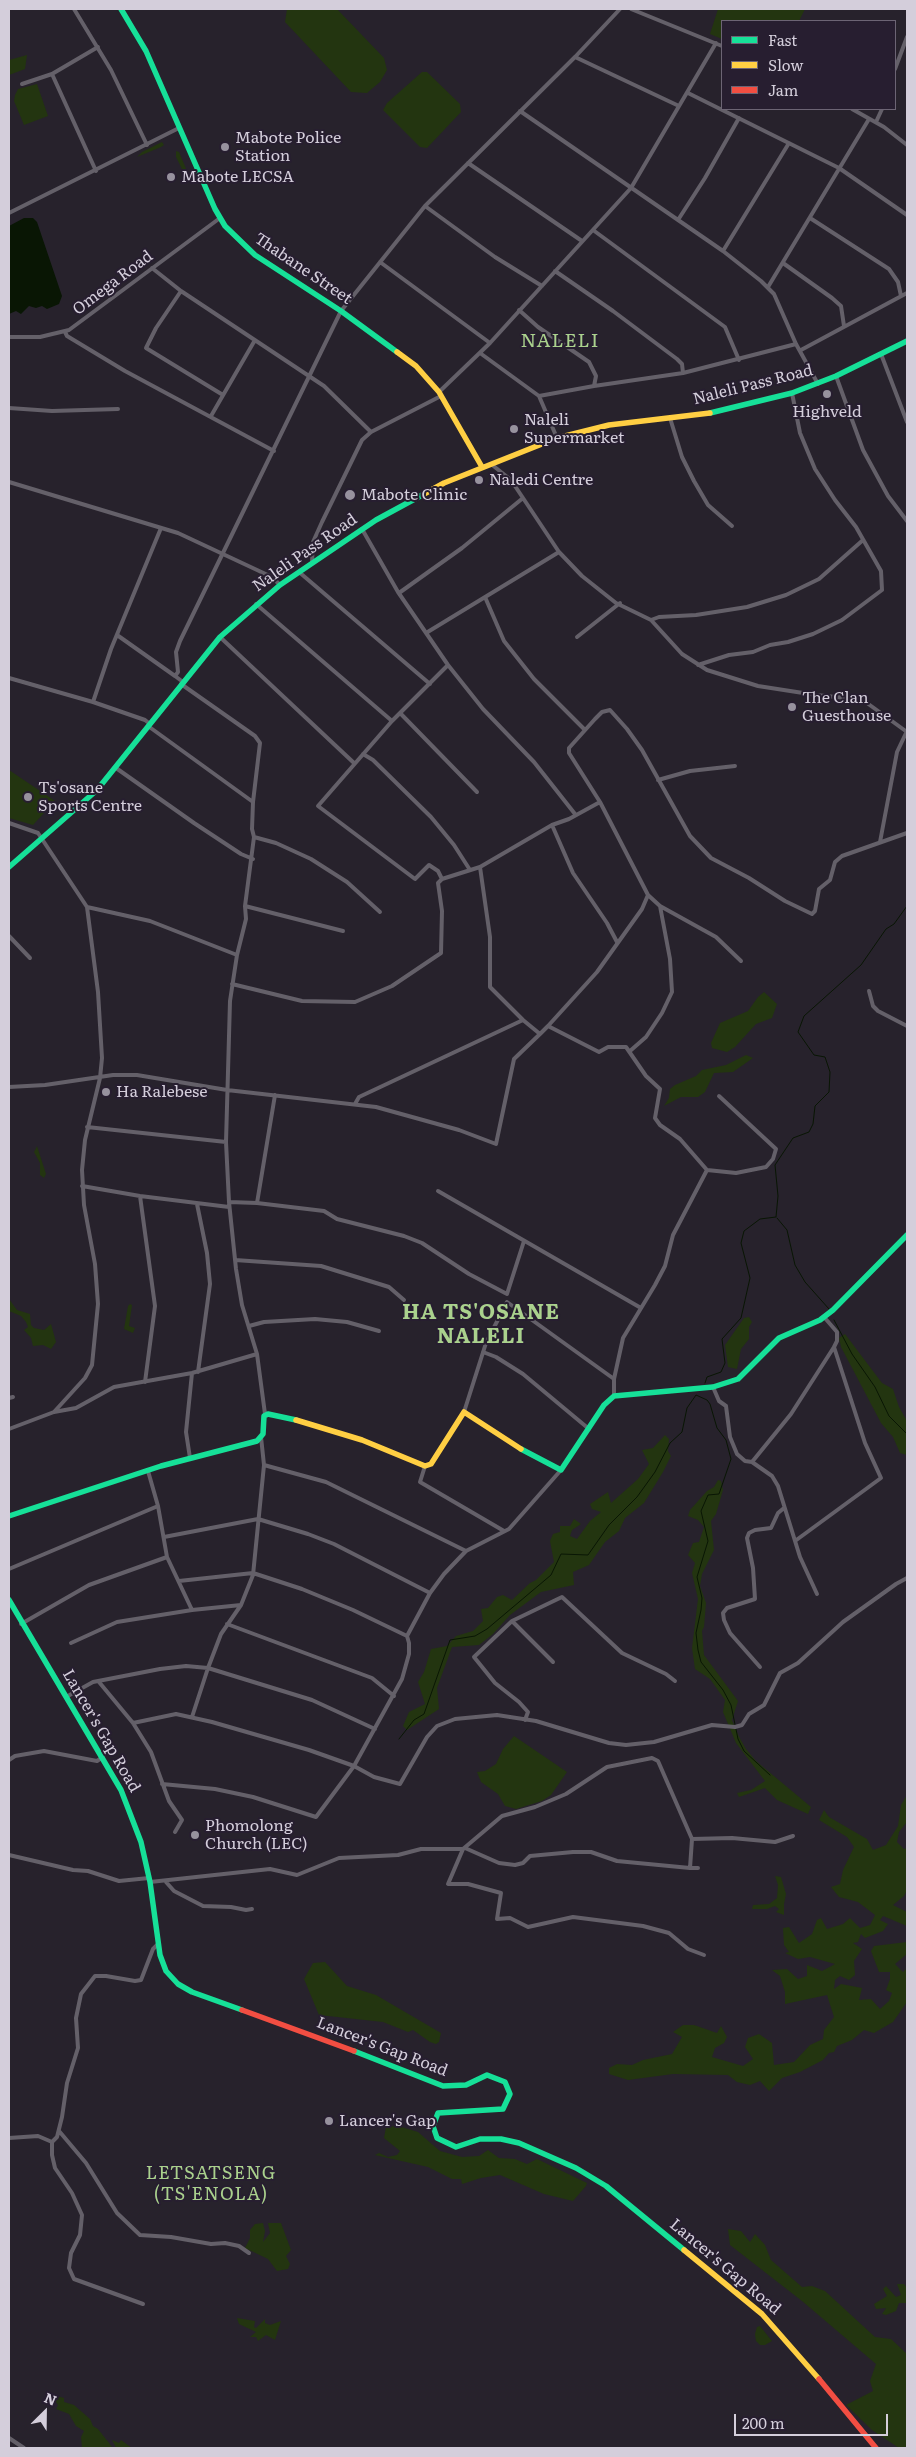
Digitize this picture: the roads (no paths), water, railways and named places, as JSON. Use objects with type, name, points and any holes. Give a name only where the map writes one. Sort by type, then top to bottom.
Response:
[{"type":"main road","name":"Thabane Street","points":[[121,9],[146,51],[220,218],[239,242],[255,255],[342,311],[404,357],[440,394],[482,467]]},
{"type":"main road","name":"Naleli Pass Road","points":[[9,867],[76,811],[116,768],[220,637],[280,585],[362,529],[444,483],[490,463],[557,438],[608,425],[706,414],[792,393],[836,376],[907,340]]},
{"type":"main road","points":[[9,1516],[190,1458],[257,1441],[261,1438],[265,1414],[298,1420],[362,1440],[425,1466],[431,1464],[464,1412],[533,1456],[561,1470],[566,1466],[604,1404],[614,1396],[725,1385],[738,1379],[780,1338],[824,1317],[907,1235]]},
{"type":"main road","name":"Lancer's Gap Road","points":[[9,1600],[121,1790],[136,1827],[149,1880],[158,1944],[166,1971],[178,1984],[192,1992],[314,2035],[443,2086],[466,2085],[487,2075],[505,2082],[510,2094],[503,2109],[438,2113],[433,2126],[437,2138],[456,2147],[480,2139],[501,2139],[520,2143],[576,2168],[606,2186],[762,2314],[807,2364],[876,2448]]},
{"type":"street","points":[[74,9],[98,47],[147,146]]},
{"type":"street","points":[[175,676],[178,672],[176,652],[180,641],[342,311],[425,206],[575,57],[620,9]]},
{"type":"street","points":[[631,9],[721,46]]},
{"type":"street","points":[[896,66],[907,37]]},
{"type":"street","points":[[312,563],[314,542],[356,451],[371,432],[440,394],[490,343],[631,188],[716,43]]},
{"type":"street","points":[[22,84],[52,74],[98,47]]},
{"type":"street","points":[[575,57],[679,106]]},
{"type":"street","points":[[52,74],[96,171]]},
{"type":"street","points":[[688,92],[721,109]]},
{"type":"street","points":[[723,110],[839,168],[907,214]]},
{"type":"street","points":[[854,110],[876,122],[907,145]]},
{"type":"street","points":[[876,122],[882,110]]},
{"type":"street","points":[[520,111],[724,252],[768,287],[783,311],[796,344],[818,384]]},
{"type":"street","points":[[678,220],[705,178],[739,118]]},
{"type":"street","points":[[768,287],[869,119]]},
{"type":"street","points":[[9,213],[147,146],[179,128]]},
{"type":"street","points":[[724,252],[789,143]]},
{"type":"street","points":[[468,163],[582,241]]},
{"type":"street","points":[[425,206],[495,257],[542,286]]},
{"type":"street","name":"Omega Road","points":[[9,337],[40,337],[65,332],[75,327],[220,218]]},
{"type":"street","points":[[810,218],[889,270],[898,282],[901,296]]},
{"type":"street","points":[[593,230],[725,327],[738,360]]},
{"type":"street","points":[[380,262],[490,343]]},
{"type":"street","points":[[783,263],[841,306],[844,326]]},
{"type":"street","points":[[152,268],[181,292],[311,377],[347,407],[371,432]]},
{"type":"street","points":[[555,271],[614,311],[677,359],[682,364],[683,373]]},
{"type":"street","points":[[181,292],[156,328],[146,348],[222,395]]},
{"type":"street","points":[[801,350],[907,293]]},
{"type":"street","points":[[519,310],[538,327],[589,362],[596,376],[594,386]]},
{"type":"street","points":[[65,332],[67,336],[117,366],[274,451]]},
{"type":"street","points":[[211,416],[255,340]]},
{"type":"street","points":[[539,396],[683,373],[796,344]]},
{"type":"street","points":[[480,353],[539,396],[557,438]]},
{"type":"street","points":[[881,354],[907,422]]},
{"type":"street","points":[[836,376],[863,450],[888,496],[907,521]]},
{"type":"street","points":[[698,665],[729,655],[753,652],[770,645],[814,634],[842,620],[882,590],[881,571],[863,540],[815,470],[800,433],[792,393]]},
{"type":"street","points":[[9,408],[52,410],[118,409]]},
{"type":"street","points":[[670,418],[682,457],[694,481],[708,505],[732,526]]},
{"type":"street","points":[[490,463],[511,480],[560,552],[582,576],[620,603],[651,620],[682,654],[698,665],[714,673],[758,686],[816,696],[857,699],[867,703],[907,731],[897,752],[880,842]]},
{"type":"street","points":[[9,482],[178,533],[272,577],[280,585]]},
{"type":"street","points":[[399,593],[462,548],[523,498]]},
{"type":"street","points":[[93,702],[117,635],[161,528]]},
{"type":"street","points":[[362,529],[399,593],[448,665],[483,709],[534,762],[575,814]]},
{"type":"street","points":[[651,620],[659,617],[696,615],[747,607],[786,595],[819,580],[863,540]]},
{"type":"street","points":[[426,633],[560,552]]},
{"type":"street","points":[[299,572],[430,684]]},
{"type":"street","points":[[484,597],[504,641],[534,679],[585,730]]},
{"type":"street","points":[[577,637],[620,603]]},
{"type":"street","points":[[256,604],[392,722]]},
{"type":"street","points":[[117,635],[175,676],[258,740],[261,751],[254,802],[252,829],[254,837],[253,859],[245,906],[246,919],[232,984],[226,1090],[226,1142],[229,1205],[235,1260],[242,1305],[257,1354],[265,1414]]},
{"type":"street","points":[[220,637],[354,763]]},
{"type":"street","points":[[442,880],[438,871],[429,865],[415,878],[318,806],[354,763],[448,665]]},
{"type":"street","points":[[9,678],[93,702],[145,720],[149,725],[254,802]]},
{"type":"street","points":[[741,961],[716,937],[660,906],[648,895],[600,802],[569,753],[569,748],[602,712],[612,711],[642,750],[690,836],[711,858],[762,885],[785,901],[812,914],[815,911],[819,889],[830,880],[835,862],[842,856],[907,833]]},
{"type":"street","points":[[401,714],[477,792]]},
{"type":"street","points":[[363,754],[372,760],[431,817],[454,845],[470,870]]},
{"type":"street","points":[[658,780],[690,771],[719,766],[735,766]]},
{"type":"street","points":[[116,768],[194,823],[241,854],[253,859]]},
{"type":"street","points":[[232,984],[302,1001],[326,1002],[356,1002],[392,986],[441,953],[442,911],[438,883],[480,867],[552,825],[600,802]]},
{"type":"street","points":[[9,823],[38,833],[43,838],[87,906],[98,992],[102,1058],[100,1078],[87,1127],[83,1154],[82,1186],[98,1304],[92,1366],[85,1378],[54,1412]]},
{"type":"street","points":[[552,825],[573,873],[617,942]]},
{"type":"street","points":[[254,837],[276,843],[310,859],[347,882],[380,912]]},
{"type":"street","points":[[480,867],[490,937],[490,987],[540,1034]]},
{"type":"street","points":[[9,1087],[137,1075],[226,1090],[355,1104],[407,1115],[496,1144],[514,1059],[548,1026],[597,972],[642,909],[648,895]]},
{"type":"street","points":[[87,906],[150,921],[237,955]]},
{"type":"street","points":[[245,906],[343,931]]},
{"type":"street","points":[[630,1051],[646,1038],[662,1013],[672,992],[670,959],[660,906]]},
{"type":"street","points":[[9,936],[30,958]]},
{"type":"street","points":[[869,991],[873,1006],[878,1011],[907,1026]]},
{"type":"street","points":[[355,1104],[359,1097],[523,1020]]},
{"type":"street","points":[[548,1026],[599,1052],[608,1047],[626,1047],[646,1076],[660,1089],[655,1118],[660,1125],[680,1139],[707,1170],[736,1173],[766,1167],[773,1159],[776,1149],[719,1096]]},
{"type":"street","points":[[257,1202],[275,1095]]},
{"type":"street","points":[[87,1127],[226,1142]]},
{"type":"street","points":[[614,1396],[614,1380],[623,1338],[664,1266],[673,1235],[707,1170]]},
{"type":"street","points":[[82,1186],[197,1204],[229,1205],[257,1202],[324,1210],[337,1219],[404,1236],[422,1244],[469,1274],[508,1294]]},
{"type":"street","points":[[438,1191],[641,1308]]},
{"type":"street","points":[[140,1196],[155,1306],[145,1382]]},
{"type":"street","points":[[197,1204],[207,1253],[210,1284],[198,1372]]},
{"type":"street","points":[[464,1412],[483,1352],[507,1302],[524,1241]]},
{"type":"street","points":[[235,1260],[321,1266],[389,1287],[404,1300]]},
{"type":"street","points":[[507,1302],[614,1380]]},
{"type":"street","points":[[752,1462],[791,1414],[837,1341],[837,1332],[824,1317]]},
{"type":"street","points":[[249,1326],[264,1322],[315,1319],[347,1322],[379,1331]]},
{"type":"street","points":[[795,1541],[880,1478],[865,1443],[834,1347]]},
{"type":"street","points":[[483,1352],[496,1357],[523,1374],[589,1429]]},
{"type":"street","points":[[9,1430],[54,1412],[76,1408],[114,1387],[198,1372],[257,1354]]},
{"type":"street","points":[[190,1458],[186,1432],[192,1373]]},
{"type":"street","points":[[713,1386],[719,1401],[726,1406],[730,1437],[737,1454],[745,1461],[752,1462],[772,1476],[780,1491],[795,1541],[817,1594]]},
{"type":"street","points":[[192,1717],[208,1668],[227,1624],[241,1605],[253,1573],[264,1465],[261,1438]]},
{"type":"street","points":[[264,1465],[326,1482],[466,1551]]},
{"type":"street","points":[[425,1466],[420,1482],[504,1531]]},
{"type":"street","points":[[406,1636],[430,1593],[444,1574],[466,1551],[504,1531],[517,1521],[561,1470]]},
{"type":"street","points":[[148,1471],[158,1506],[167,1557],[192,1610]]},
{"type":"street","points":[[9,1569],[158,1506]]},
{"type":"street","points":[[760,1667],[730,1633],[723,1613],[727,1608],[755,1599],[753,1568],[747,1538],[755,1530],[771,1528],[778,1513],[784,1508]]},
{"type":"street","points":[[164,1537],[258,1519],[334,1544],[430,1593]]},
{"type":"street","points":[[22,1624],[89,1585],[167,1557]]},
{"type":"street","points":[[162,1784],[234,1793],[296,1809],[316,1817],[354,1766],[394,1696],[402,1679],[409,1654],[409,1643],[406,1636],[354,1610],[302,1589],[253,1573],[179,1581]]},
{"type":"street","points":[[133,1723],[176,1714],[192,1717],[309,1750],[354,1766],[374,1777],[400,1784],[427,1737],[437,1726],[455,1719],[484,1715],[554,1725],[609,1743],[626,1745],[654,1742],[712,1725],[729,1727],[742,1725],[749,1714],[764,1705],[780,1673],[798,1663],[843,1622],[907,1578]]},
{"type":"street","points":[[525,1720],[528,1712],[519,1702],[495,1683],[474,1657],[512,1621],[562,1597],[622,1653],[666,1674],[674,1681]]},
{"type":"street","points":[[71,1643],[118,1622],[192,1610],[241,1605]]},
{"type":"street","points":[[512,1621],[553,1662]]},
{"type":"street","points":[[227,1624],[372,1678],[394,1696]]},
{"type":"street","points":[[66,1698],[85,1685],[98,1682],[160,1669],[186,1666],[208,1668],[312,1700],[375,1729]]},
{"type":"street","points":[[98,1682],[133,1723],[151,1752],[169,1801],[182,1820],[175,1832]]},
{"type":"street","points":[[9,1760],[15,1756],[44,1751],[97,1761],[103,1757]]},
{"type":"street","points":[[690,1868],[692,1839],[658,1761],[652,1758],[607,1767],[566,1794],[535,1807],[502,1816],[464,1848],[448,1884],[468,1884],[501,1893],[498,1919],[510,1918],[528,1927],[573,1917],[643,1926],[669,1933],[688,1949],[704,1955]]},
{"type":"street","points":[[692,1839],[732,1838],[775,1842],[793,1836]]},
{"type":"street","points":[[166,1882],[170,1878],[270,1869],[297,1874],[339,1858],[398,1854],[421,1849],[464,1848],[499,1863],[515,1865],[523,1863],[530,1856],[591,1852],[617,1861],[698,1868]]},
{"type":"street","points":[[9,1855],[73,1870],[88,1871],[119,1881],[149,1880],[166,1882],[174,1891],[203,1906],[252,1909]]},
{"type":"street","points":[[143,2304],[74,2279],[69,2268],[71,2253],[80,2235],[82,2215],[72,2193],[52,2162],[52,2142],[59,2131],[67,2083],[78,2048],[76,2018],[81,1994],[88,1982],[95,1976],[140,1980],[153,1948],[158,1944]]},
{"type":"street","points":[[59,2131],[86,2163],[117,2212],[140,2235],[171,2237],[211,2244],[225,2243],[239,2246],[249,2253]]},
{"type":"street","points":[[9,2138],[38,2136],[52,2142]]},
{"type":"street","points":[[9,2438],[24,2448]]},
{"type":"waterway","points":[[705,1383],[707,1377],[721,1372],[725,1363],[722,1339],[741,1318],[750,1278],[741,1243],[744,1231],[760,1219],[776,1217],[778,1196],[775,1165],[793,1138],[809,1132],[813,1124],[815,1106],[829,1092],[830,1072],[825,1057],[814,1055],[798,1032],[804,1016],[861,965],[886,929],[894,924],[907,906]]},
{"type":"waterway","points":[[777,1218],[787,1230],[795,1265],[805,1282],[829,1309]]},
{"type":"waterway","points":[[834,1320],[852,1354],[875,1387],[889,1416],[907,1434]]},
{"type":"waterway","points":[[399,1739],[414,1720],[424,1714],[450,1640],[475,1636],[487,1629],[551,1575],[561,1554],[588,1555],[609,1525],[637,1497],[655,1472],[670,1443],[682,1432],[687,1408],[696,1395],[707,1400],[710,1404],[717,1428],[726,1440],[731,1459],[719,1494],[708,1495],[701,1511],[708,1541],[697,1577],[702,1598],[696,1633],[698,1650],[701,1662],[723,1690],[731,1705],[738,1739],[744,1751],[770,1775]]},
{"type":"place","name":"Mabote Police Station","points":[[225,147]]},
{"type":"place","name":"Mabote LECSA","points":[[171,177]]},
{"type":"place","name":"Highveld","points":[[827,394]]},
{"type":"place","name":"Naleli Supermarket","points":[[514,429]]},
{"type":"place","name":"Naledi Centre","points":[[479,480]]},
{"type":"place","name":"Mabote Clinic","points":[[350,495]]},
{"type":"place","name":"The Clan Guesthouse","points":[[792,707]]},
{"type":"place","name":"Ts'osane Sports Centre","points":[[28,797]]},
{"type":"place","name":"Ha Ralebese","points":[[106,1092]]},
{"type":"place","name":"Phomolong Church (LEC)","points":[[195,1835]]},
{"type":"place","name":"Lancer's Gap","points":[[329,2121]]},
{"type":"district","name":"NALELI","points":[[560,341]]},
{"type":"district","name":"HA TS'OSANE NALELI","points":[[481,1325]]},
{"type":"district","name":"LETSATSENG (TS'ENOLA)","points":[[211,2184]]}]
